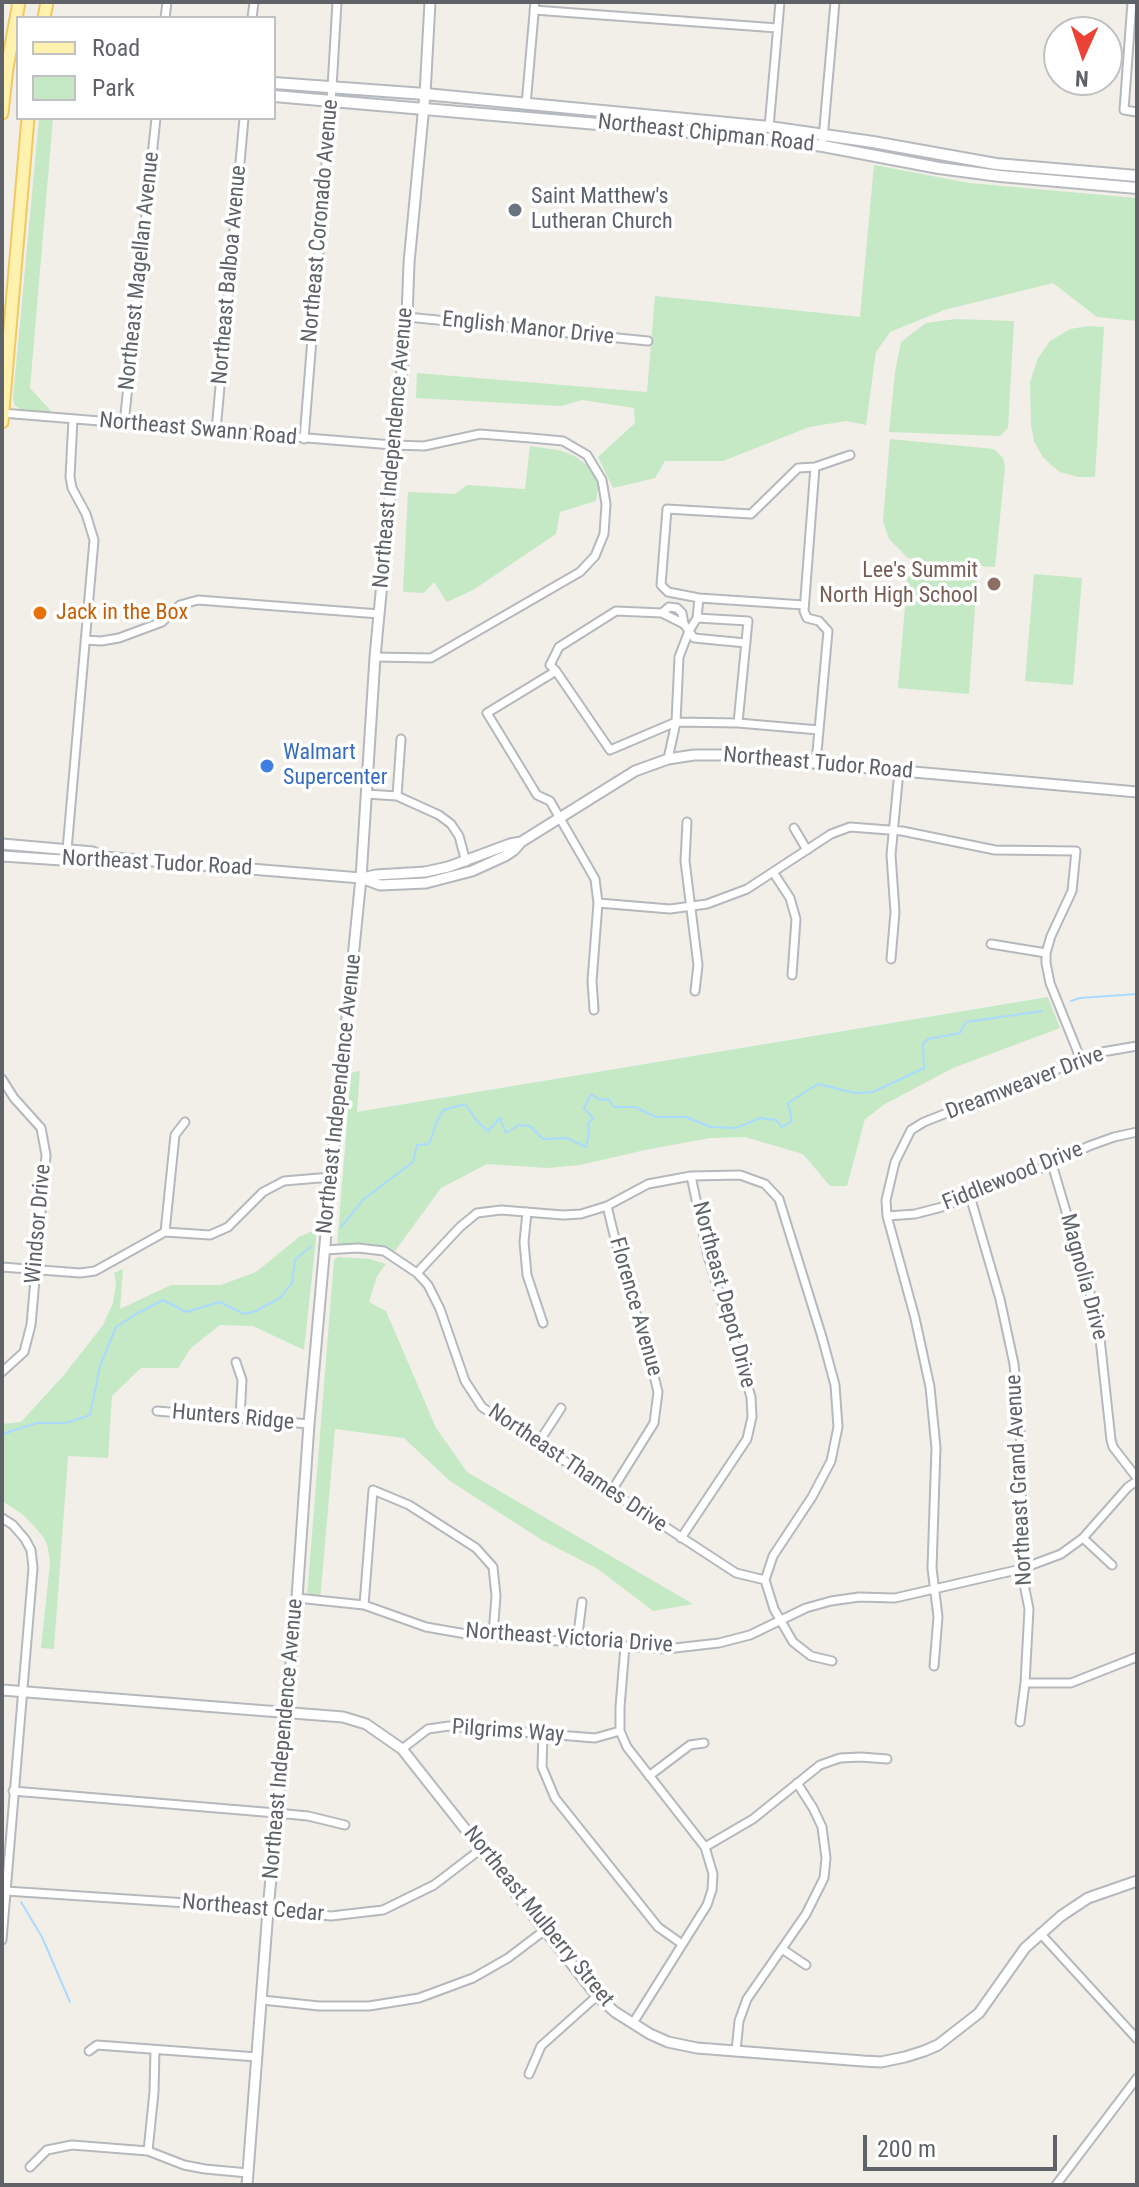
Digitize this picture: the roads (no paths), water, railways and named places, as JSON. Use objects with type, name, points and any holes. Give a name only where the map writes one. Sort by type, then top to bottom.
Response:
[{"type":"main road","points":[[2,113],[16,22]]},
{"type":"main road","name":"Northeast Chipman Road","points":[[276,83],[425,94],[769,127],[939,168],[1137,188]]},
{"type":"main road","name":"Northeast Chipman Road","points":[[276,96],[771,139],[823,140],[996,164],[1137,176]]},
{"type":"main road","points":[[526,117],[528,112],[535,111],[596,115],[613,112]]},
{"type":"main road","points":[[2,422],[28,120]]},
{"type":"street","name":"Northeast Coronado Avenue","points":[[304,439],[337,2]]},
{"type":"street","name":"Northeast Independence Avenue","points":[[247,2185],[324,1250],[361,878],[375,657],[407,317],[430,2]]},
{"type":"street","points":[[769,127],[780,2]]},
{"type":"street","points":[[823,140],[835,2]]},
{"type":"street","points":[[1132,2],[1124,110],[1137,112]]},
{"type":"street","points":[[526,105],[534,6],[777,28]]},
{"type":"street","name":"Northeast Magellan Avenue","points":[[124,424],[156,120]]},
{"type":"street","name":"Northeast Balboa Avenue","points":[[216,431],[244,120]]},
{"type":"street","name":"English Manor Drive","points":[[407,317],[648,341]]},
{"type":"street","name":"Northeast Swann Road","points":[[2,413],[393,445],[424,446],[480,434],[563,441],[587,455],[602,480],[606,504],[604,534],[595,556],[580,572],[431,658],[375,657]]},
{"type":"street","points":[[49,860],[63,855],[67,850],[94,540],[70,477],[73,419]]},
{"type":"street","points":[[804,605],[699,598],[668,592],[661,585],[667,509],[751,514],[798,468],[815,467],[850,455]]},
{"type":"street","points":[[815,467],[804,605],[807,618],[819,621],[828,631],[816,763]]},
{"type":"street","points":[[668,759],[676,722],[679,657],[686,628],[697,618],[699,598]]},
{"type":"street","points":[[85,640],[119,638],[162,622],[180,605],[198,600],[379,614]]},
{"type":"street","points":[[746,643],[694,638],[677,608],[669,607],[662,613],[616,611],[559,647],[550,665],[610,750],[676,722],[738,723],[819,730]]},
{"type":"street","points":[[697,618],[748,621],[738,723]]},
{"type":"street","points":[[556,671],[487,713],[537,795],[550,801],[595,879],[598,903],[592,967],[594,1010]]},
{"type":"street","points":[[397,796],[401,739]]},
{"type":"street","name":"Northeast Tudor Road","points":[[2,856],[92,862],[103,857],[361,878],[380,885],[426,883],[492,863],[635,771],[668,759],[694,755],[724,755],[1137,792]]},
{"type":"street","points":[[891,959],[895,912],[893,830],[899,771]]},
{"type":"street","points":[[366,794],[397,796],[439,815],[451,824],[459,836],[466,862]]},
{"type":"street","points":[[687,822],[685,861],[698,955],[695,991]]},
{"type":"street","points":[[598,903],[670,909],[707,904],[736,894],[831,834],[850,827],[893,830],[995,850],[1076,851],[1072,891],[1051,936],[1046,963],[1050,983],[1081,1060]]},
{"type":"street","points":[[794,828],[807,850]]},
{"type":"street","name":"Northeast Tudor Road","points":[[361,878],[425,872],[466,862],[521,842]]},
{"type":"street","points":[[2,844],[93,852],[103,857]]},
{"type":"street","points":[[70,861],[74,853],[81,851]]},
{"type":"street","points":[[773,872],[790,898],[796,919],[792,975]]},
{"type":"street","points":[[991,944],[1046,953]]},
{"type":"street","name":"Dreamweaver Drive","points":[[887,1216],[886,1200],[895,1162],[901,1146],[915,1127],[1102,1052],[1137,1046]]},
{"type":"street","name":"Windsor Drive","points":[[2,1079],[14,1098],[41,1128],[46,1155],[31,1325],[24,1352],[2,1372]]},
{"type":"street","points":[[165,1232],[175,1135],[185,1122]]},
{"type":"street","points":[[1136,1133],[1137,1144]]},
{"type":"street","name":"Fiddlewood Drive","points":[[887,1216],[929,1211],[1052,1164],[1089,1146],[1136,1133]]},
{"type":"street","name":"Magnolia Drive","points":[[1052,1164],[1098,1320],[1111,1440],[1137,1480]]},
{"type":"street","points":[[417,1273],[477,1213],[501,1210],[571,1215],[607,1206],[648,1184],[691,1176],[740,1175],[765,1184],[779,1199],[835,1385],[838,1427],[831,1461],[812,1497],[773,1556],[765,1580],[774,1609],[793,1642],[799,1649],[832,1661]]},
{"type":"street","name":"Northeast Depot Drive","points":[[681,1538],[747,1439],[752,1417],[751,1397],[708,1256],[691,1176]]},
{"type":"street","points":[[2,1267],[80,1273],[95,1271],[165,1232],[210,1235],[228,1227],[263,1192],[284,1181],[331,1177]]},
{"type":"street","name":"Northeast Grand Avenue","points":[[970,1196],[1000,1299],[1014,1364],[1021,1445],[1021,1569],[1029,1609],[1020,1722]]},
{"type":"street","name":"Florence Avenue","points":[[607,1206],[658,1392],[654,1423],[611,1492]]},
{"type":"street","points":[[527,1212],[524,1242],[527,1275],[543,1323]]},
{"type":"street","points":[[887,1216],[930,1387],[936,1448],[933,1589],[938,1617],[934,1666]]},
{"type":"street","name":"Northeast Thames Drive","points":[[324,1250],[358,1248],[384,1251],[417,1273],[428,1285],[440,1309],[465,1381],[482,1407],[736,1573],[765,1580]]},
{"type":"street","points":[[236,1362],[242,1380],[240,1418]]},
{"type":"street","points":[[537,1445],[561,1408]]},
{"type":"street","name":"Hunters Ridge","points":[[157,1411],[309,1424]]},
{"type":"street","name":"Northeast Victoria Drive","points":[[297,1598],[364,1605],[426,1627],[466,1634],[666,1649],[719,1643],[750,1635],[806,1608],[831,1601],[859,1597],[895,1598],[1021,1569],[1061,1554],[1083,1538],[1137,1480]]},
{"type":"street","points":[[364,1605],[373,1490],[409,1505],[476,1548],[493,1567],[496,1596],[493,1635]]},
{"type":"street","points":[[2,1518],[25,1539],[31,1550],[33,1568],[2,1940]]},
{"type":"street","points":[[1083,1538],[1112,1565]]},
{"type":"street","points":[[577,1642],[582,1602]]},
{"type":"street","points":[[625,1646],[620,1731],[631,1755],[705,1847],[713,1874],[707,1905],[633,2023]]},
{"type":"street","points":[[1025,1683],[1071,1683],[1137,1657]]},
{"type":"street","name":"Northeast Mulberry Street","points":[[2,1690],[343,1717],[376,1730],[402,1749],[597,1996],[633,2023],[668,2042],[697,2048],[881,2062],[924,2051],[938,2045],[979,2013],[1009,1968],[1040,1933],[1088,1898],[1137,1881]]},
{"type":"street","name":"Pilgrims Way","points":[[402,1749],[428,1729],[449,1726],[595,1738],[620,1731]]},
{"type":"street","points":[[543,1734],[542,1767],[555,1798],[658,1927],[682,1944]]},
{"type":"street","points":[[649,1776],[690,1745],[704,1743]]},
{"type":"street","points":[[705,1847],[753,1819],[820,1765],[840,1758],[887,1759]]},
{"type":"street","points":[[736,2051],[739,2021],[747,1999],[806,1914],[824,1878],[826,1858],[822,1827],[797,1783]]},
{"type":"street","points":[[13,1791],[308,1816],[345,1825]]},
{"type":"street","name":"Northeast Cedar","points":[[6,1891],[331,1916],[383,1910],[434,1885],[481,1849]]},
{"type":"street","points":[[262,2000],[319,2006],[369,2006],[419,1998],[473,1978],[508,1958],[545,1930]]},
{"type":"street","points":[[1040,1933],[1137,2039]]},
{"type":"street","points":[[782,1949],[806,1965]]},
{"type":"street","points":[[529,2074],[541,2046],[597,1996]]},
{"type":"street","points":[[89,2051],[97,2045],[257,2057]]},
{"type":"street","points":[[148,2151],[155,2050]]},
{"type":"street","points":[[1056,2185],[1137,2078]]},
{"type":"street","points":[[30,2167],[47,2150],[72,2145],[148,2151],[195,2167],[248,2173]]},
{"type":"waterway","points":[[1071,1001],[1137,994]]},
{"type":"waterway","points":[[341,1227],[364,1199],[413,1162],[417,1145],[429,1144],[443,1110],[465,1104],[488,1131],[500,1118],[506,1133],[519,1125],[530,1126],[543,1139],[567,1138],[586,1147],[588,1124],[593,1118],[584,1108],[591,1094],[600,1100],[608,1099],[614,1107],[635,1107],[656,1117],[686,1117],[711,1127],[736,1128],[760,1118],[776,1120],[782,1127],[792,1121],[788,1103],[818,1084],[855,1093],[873,1092],[924,1068],[923,1044],[928,1039],[960,1033],[966,1022],[1042,1011]]},
{"type":"waterway","points":[[2,1434],[37,1423],[66,1423],[90,1415],[100,1366],[116,1327],[138,1313],[163,1300],[186,1312],[220,1302],[244,1314],[256,1311],[280,1298],[292,1283],[295,1260],[310,1247]]},
{"type":"waterway","points":[[21,1902],[42,1937],[70,2002]]},
{"type":"place","name":"Saint Matthew's Lutheran Church","points":[[515,210]]},
{"type":"place","name":"Lee's Summit North High School","points":[[994,584]]},
{"type":"place","name":"Jack in the Box","points":[[40,613]]},
{"type":"place","name":"Walmart Supercenter","points":[[267,766]]}]
